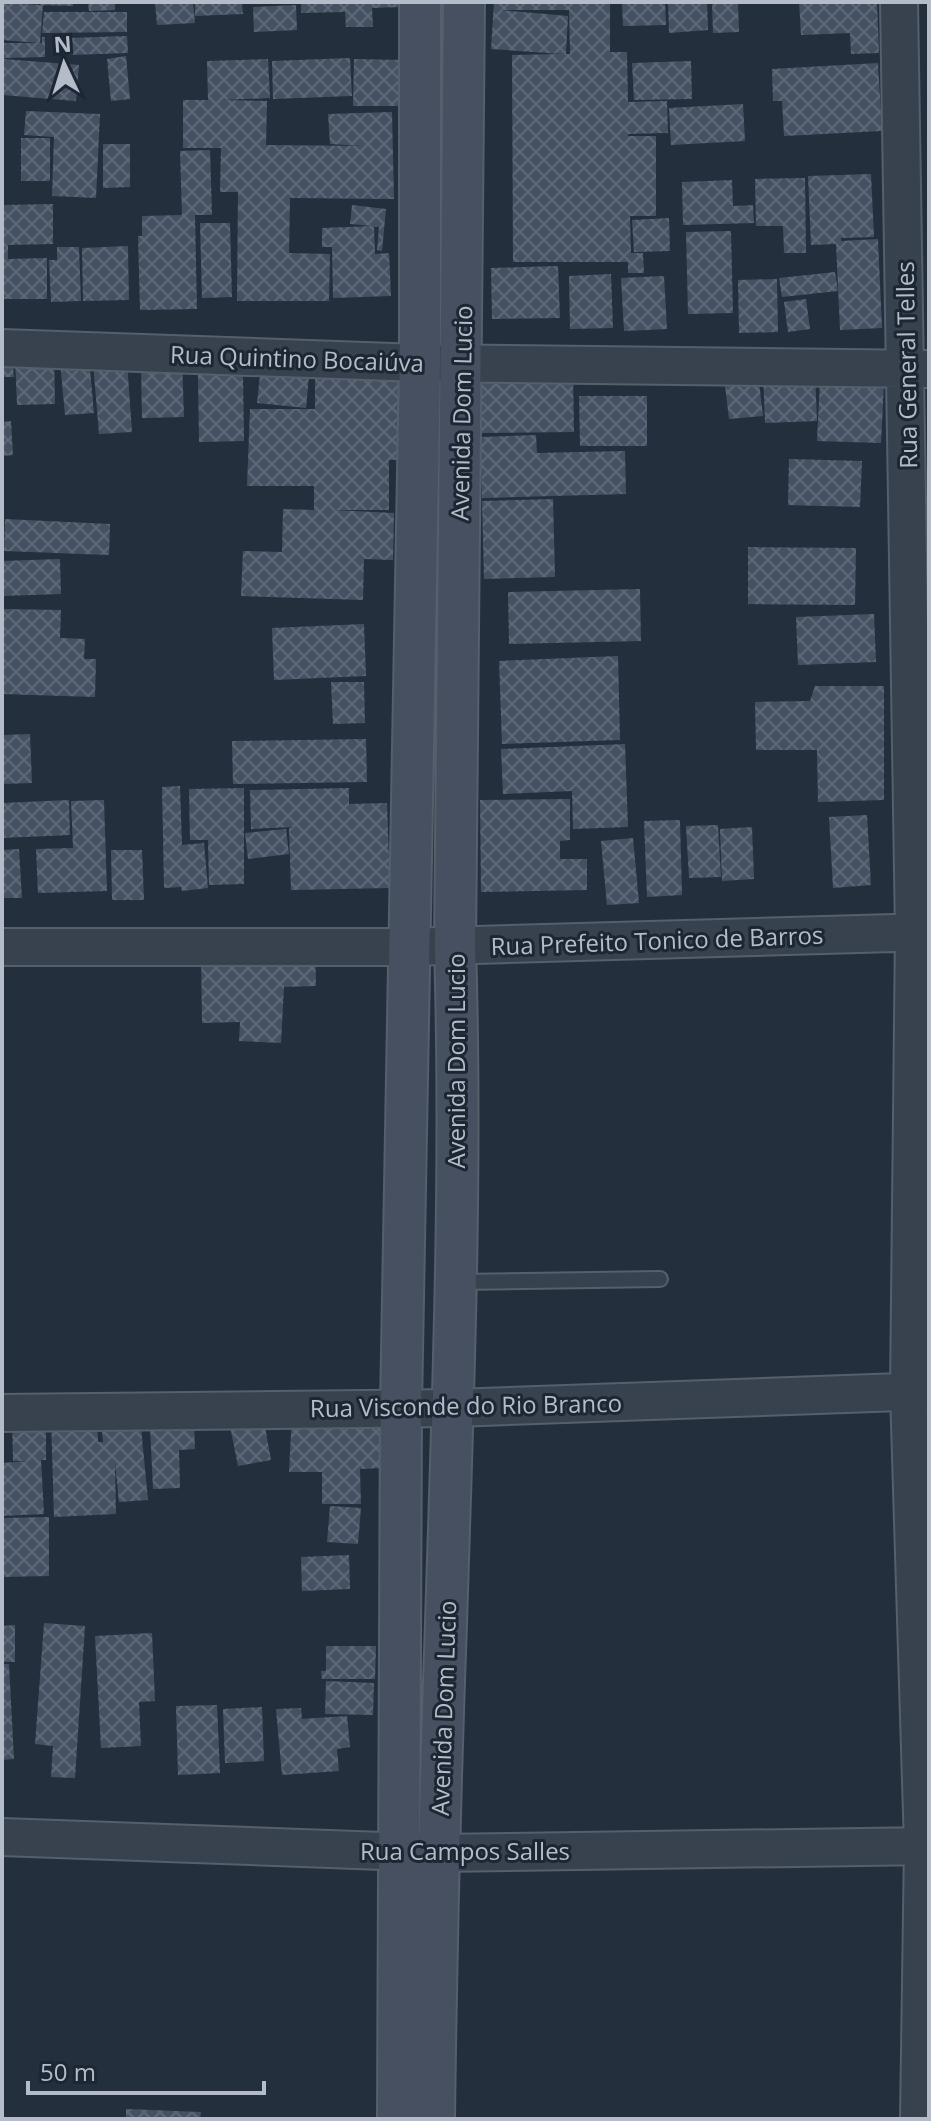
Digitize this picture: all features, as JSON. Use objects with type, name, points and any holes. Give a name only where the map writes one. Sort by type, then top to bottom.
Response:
[{"type":"main road","name":"Avenida Dom Lucio","points":[[420,2],[420,363],[401,1407],[434,2119]]},
{"type":"main road","name":"Avenida Dom Lucio","points":[[398,2119],[453,1408],[464,2]]},
{"type":"street","name":"Rua General Telles","points":[[899,2],[918,368],[921,932],[919,1391],[926,1846],[919,2119]]},
{"type":"street","name":"Rua Quintino Bocaiúva","points":[[2,348],[420,363],[918,368]]},
{"type":"street","name":"Rua Prefeito Tonico de Barros","points":[[2,947],[407,947],[921,932]]},
{"type":"street","name":"Rua Visconde do Rio Branco","points":[[2,1413],[453,1408],[919,1391]]},
{"type":"street","name":"Rua Campos Salles","points":[[2,1837],[420,1852],[926,1846]]},
{"type":"lane","points":[[455,1282],[660,1279]]},
{"type":"building","points":[[40,2],[73,2],[73,6],[40,5]]},
{"type":"building","points":[[88,2],[115,2],[115,10],[89,11]]},
{"type":"building","points":[[155,2],[193,2],[195,23],[157,25]]},
{"type":"building","points":[[195,2],[242,2],[243,14],[195,16]]},
{"type":"building","points":[[301,2],[402,2],[402,7],[372,8],[373,27],[346,27],[345,12],[301,13]]},
{"type":"building","points":[[494,2],[610,2],[610,52],[627,52],[628,102],[667,101],[668,133],[628,134],[656,136],[656,216],[630,216],[631,253],[643,253],[644,273],[628,273],[628,262],[513,262],[512,55],[562,54],[491,49]],"holes":[[[500,10],[569,10],[570,54],[566,54],[568,16]]]},
{"type":"building","points":[[622,2],[665,2],[666,25],[623,26]]},
{"type":"building","points":[[668,2],[707,2],[708,30],[669,33]]},
{"type":"building","points":[[712,2],[738,2],[739,32],[713,33]]},
{"type":"building","points":[[799,2],[877,2],[879,53],[851,54],[850,33],[801,35]]},
{"type":"building","points":[[2,3],[43,5],[40,43],[2,40]]},
{"type":"building","points":[[296,5],[297,30],[254,32],[253,7]]},
{"type":"building","points":[[44,12],[127,12],[127,32],[42,33]]},
{"type":"building","points":[[127,36],[128,53],[70,55],[69,38]]},
{"type":"building","points":[[42,37],[45,37],[45,57],[2,58],[2,43],[42,43]]},
{"type":"building","points":[[126,56],[130,99],[111,101],[107,59]]},
{"type":"building","points":[[350,58],[352,96],[273,99],[272,61]]},
{"type":"building","points":[[4,59],[79,65],[76,101],[2,95]]},
{"type":"building","points":[[268,59],[270,98],[222,100],[267,101],[266,145],[363,146],[330,144],[328,114],[392,112],[394,199],[290,198],[289,253],[330,254],[329,301],[237,301],[238,192],[220,192],[221,148],[183,148],[183,100],[208,100],[207,61]]},
{"type":"building","points":[[354,59],[403,60],[403,106],[353,106]]},
{"type":"building","points":[[691,61],[692,99],[634,100],[632,63]]},
{"type":"building","points":[[878,63],[882,131],[784,136],[782,101],[773,101],[772,69]]},
{"type":"building","points":[[743,104],[745,141],[671,145],[669,108]]},
{"type":"building","points":[[26,111],[100,114],[96,198],[52,196],[54,137],[24,135]]},
{"type":"building","points":[[21,138],[50,138],[50,181],[21,181]]},
{"type":"building","points":[[103,144],[130,144],[130,187],[103,188]]},
{"type":"building","points":[[210,150],[212,215],[195,215],[197,309],[140,310],[138,236],[142,236],[142,216],[182,215],[180,151]]},
{"type":"building","points":[[871,174],[874,237],[841,238],[841,241],[878,239],[882,328],[840,330],[836,244],[811,245],[808,176]]},
{"type":"building","points":[[805,178],[806,253],[784,253],[783,226],[756,226],[755,179]]},
{"type":"building","points":[[732,180],[733,206],[753,205],[754,223],[683,225],[682,182]]},
{"type":"building","points":[[53,204],[53,244],[8,245],[8,259],[47,258],[47,299],[2,299],[2,205]]},
{"type":"building","points":[[352,205],[386,209],[382,251],[377,250],[379,227],[374,227],[375,254],[389,253],[391,296],[333,298],[332,247],[322,247],[322,228],[373,226],[350,224]]},
{"type":"building","points":[[669,218],[670,251],[634,252],[632,220]]},
{"type":"building","points":[[200,223],[230,223],[232,297],[202,298]]},
{"type":"building","points":[[731,231],[733,313],[688,314],[686,232]]},
{"type":"building","points":[[128,246],[129,300],[83,301],[82,248]]},
{"type":"building","points":[[57,247],[79,247],[81,301],[51,302],[49,260],[57,260]]},
{"type":"building","points":[[558,266],[560,318],[492,319],[491,268]]},
{"type":"building","points":[[835,272],[838,291],[782,297],[779,278]]},
{"type":"building","points":[[611,274],[613,328],[570,329],[569,276]]},
{"type":"building","points":[[664,276],[667,329],[624,331],[621,278]]},
{"type":"building","points":[[777,279],[778,332],[739,333],[738,280]]},
{"type":"building","points":[[806,299],[810,329],[788,332],[784,302]]},
{"type":"building","points":[[2,355],[12,356],[14,377],[2,377]]},
{"type":"building","points":[[54,356],[55,404],[17,405],[15,358]]},
{"type":"building","points":[[89,358],[94,413],[65,415],[60,361]]},
{"type":"building","points":[[127,361],[132,432],[99,434],[93,363]]},
{"type":"building","points":[[182,361],[184,417],[142,418],[141,362]]},
{"type":"building","points":[[261,366],[310,366],[306,408],[257,403]]},
{"type":"building","points":[[315,369],[398,369],[398,460],[389,460],[389,510],[333,510],[394,513],[393,560],[364,559],[363,600],[241,596],[243,551],[282,552],[283,509],[314,510],[314,486],[247,486],[250,409],[315,409]]},
{"type":"building","points":[[815,370],[817,421],[765,423],[763,372]]},
{"type":"building","points":[[758,373],[763,416],[729,419],[724,377]]},
{"type":"building","points":[[243,374],[244,441],[199,442],[198,375]]},
{"type":"building","points":[[573,374],[574,432],[481,433],[481,375]]},
{"type":"building","points":[[820,380],[884,383],[881,443],[817,441]]},
{"type":"building","points":[[579,396],[647,396],[647,446],[580,446]]},
{"type":"building","points":[[11,421],[13,455],[2,456],[2,422]]},
{"type":"building","points":[[536,435],[537,453],[625,451],[626,494],[482,498],[480,437]]},
{"type":"building","points":[[789,459],[862,461],[860,507],[788,505]]},
{"type":"building","points":[[553,499],[555,577],[484,579],[482,501]]},
{"type":"building","points":[[5,519],[110,524],[109,555],[4,551]]},
{"type":"building","points":[[748,547],[856,548],[855,605],[748,604]]},
{"type":"building","points":[[60,559],[61,594],[2,596],[2,561]]},
{"type":"building","points":[[640,589],[641,641],[509,644],[508,592]]},
{"type":"building","points":[[2,609],[61,610],[60,638],[85,639],[84,659],[96,659],[95,697],[2,694]]},
{"type":"building","points":[[874,614],[876,662],[798,665],[796,617]]},
{"type":"building","points":[[364,624],[366,676],[274,680],[272,628]]},
{"type":"building","points":[[618,656],[620,740],[502,744],[499,661]]},
{"type":"building","points":[[331,682],[364,682],[365,723],[333,724]]},
{"type":"building","points":[[815,686],[884,686],[884,800],[818,802],[817,750],[756,750],[755,702],[810,701]]},
{"type":"building","points":[[30,734],[32,783],[2,784],[2,735]]},
{"type":"building","points":[[366,739],[367,782],[233,784],[232,741]]},
{"type":"building","points":[[625,744],[628,827],[573,829],[572,791],[503,794],[501,749]]},
{"type":"building","points":[[180,786],[182,845],[204,843],[208,888],[182,891],[181,887],[164,888],[162,787]]},
{"type":"building","points":[[244,788],[244,884],[209,885],[208,840],[190,840],[189,789]]},
{"type":"building","points":[[349,788],[349,804],[387,803],[390,888],[291,890],[289,828],[294,827],[251,829],[250,790]]},
{"type":"building","points":[[570,799],[570,840],[560,841],[560,859],[587,859],[587,890],[481,892],[480,800]]},
{"type":"building","points":[[69,800],[70,835],[2,838],[2,803]]},
{"type":"building","points":[[104,800],[107,891],[38,893],[36,849],[73,848],[71,801]]},
{"type":"building","points":[[867,815],[871,885],[833,888],[829,817]]},
{"type":"building","points":[[680,820],[682,895],[647,897],[644,821]]},
{"type":"building","points":[[718,825],[721,877],[689,878],[686,826]]},
{"type":"building","points":[[752,827],[754,879],[722,881],[720,829]]},
{"type":"building","points":[[286,829],[289,854],[248,859],[245,833]]},
{"type":"building","points":[[633,838],[639,903],[607,905],[601,841]]},
{"type":"building","points":[[19,849],[22,898],[2,898],[2,850]]},
{"type":"building","points":[[111,850],[142,850],[144,900],[112,900]]},
{"type":"building","points":[[315,945],[316,986],[284,987],[281,1043],[239,1041],[240,1022],[202,1023],[201,948]]},
{"type":"building","points":[[383,1412],[383,1468],[360,1469],[361,1504],[322,1504],[322,1472],[289,1472],[292,1414]]},
{"type":"building","points":[[12,1416],[46,1416],[46,1460],[41,1460],[44,1514],[2,1516],[2,1463],[29,1461],[13,1461]]},
{"type":"building","points":[[97,1416],[98,1442],[103,1442],[101,1421],[140,1417],[148,1500],[119,1502],[115,1462],[116,1514],[54,1517],[51,1418]]},
{"type":"building","points":[[264,1421],[271,1460],[238,1466],[230,1426]]},
{"type":"building","points":[[194,1425],[195,1449],[179,1450],[180,1488],[153,1489],[150,1427]]},
{"type":"building","points":[[330,1506],[361,1508],[358,1544],[327,1542]]},
{"type":"building","points":[[49,1517],[49,1576],[2,1577],[3,1518]]},
{"type":"building","points":[[349,1555],[350,1589],[302,1591],[301,1557]]},
{"type":"building","points":[[44,1623],[85,1626],[75,1778],[51,1777],[53,1746],[35,1744]]},
{"type":"building","points":[[15,1625],[15,1662],[2,1662],[2,1626]]},
{"type":"building","points":[[152,1633],[155,1701],[139,1702],[141,1746],[101,1748],[95,1636]]},
{"type":"building","points":[[326,1646],[376,1646],[375,1679],[322,1679],[321,1671],[326,1671]]},
{"type":"building","points":[[2,1664],[9,1664],[14,1759],[2,1760]]},
{"type":"building","points":[[326,1681],[374,1683],[373,1715],[325,1714]]},
{"type":"building","points":[[217,1705],[220,1773],[178,1775],[176,1706]]},
{"type":"building","points":[[262,1707],[264,1761],[225,1763],[223,1709]]},
{"type":"building","points":[[301,1708],[302,1719],[347,1716],[350,1747],[337,1749],[339,1771],[282,1775],[276,1709]]},
{"type":"building","points":[[126,2109],[201,2112],[200,2119],[126,2119]]}]
